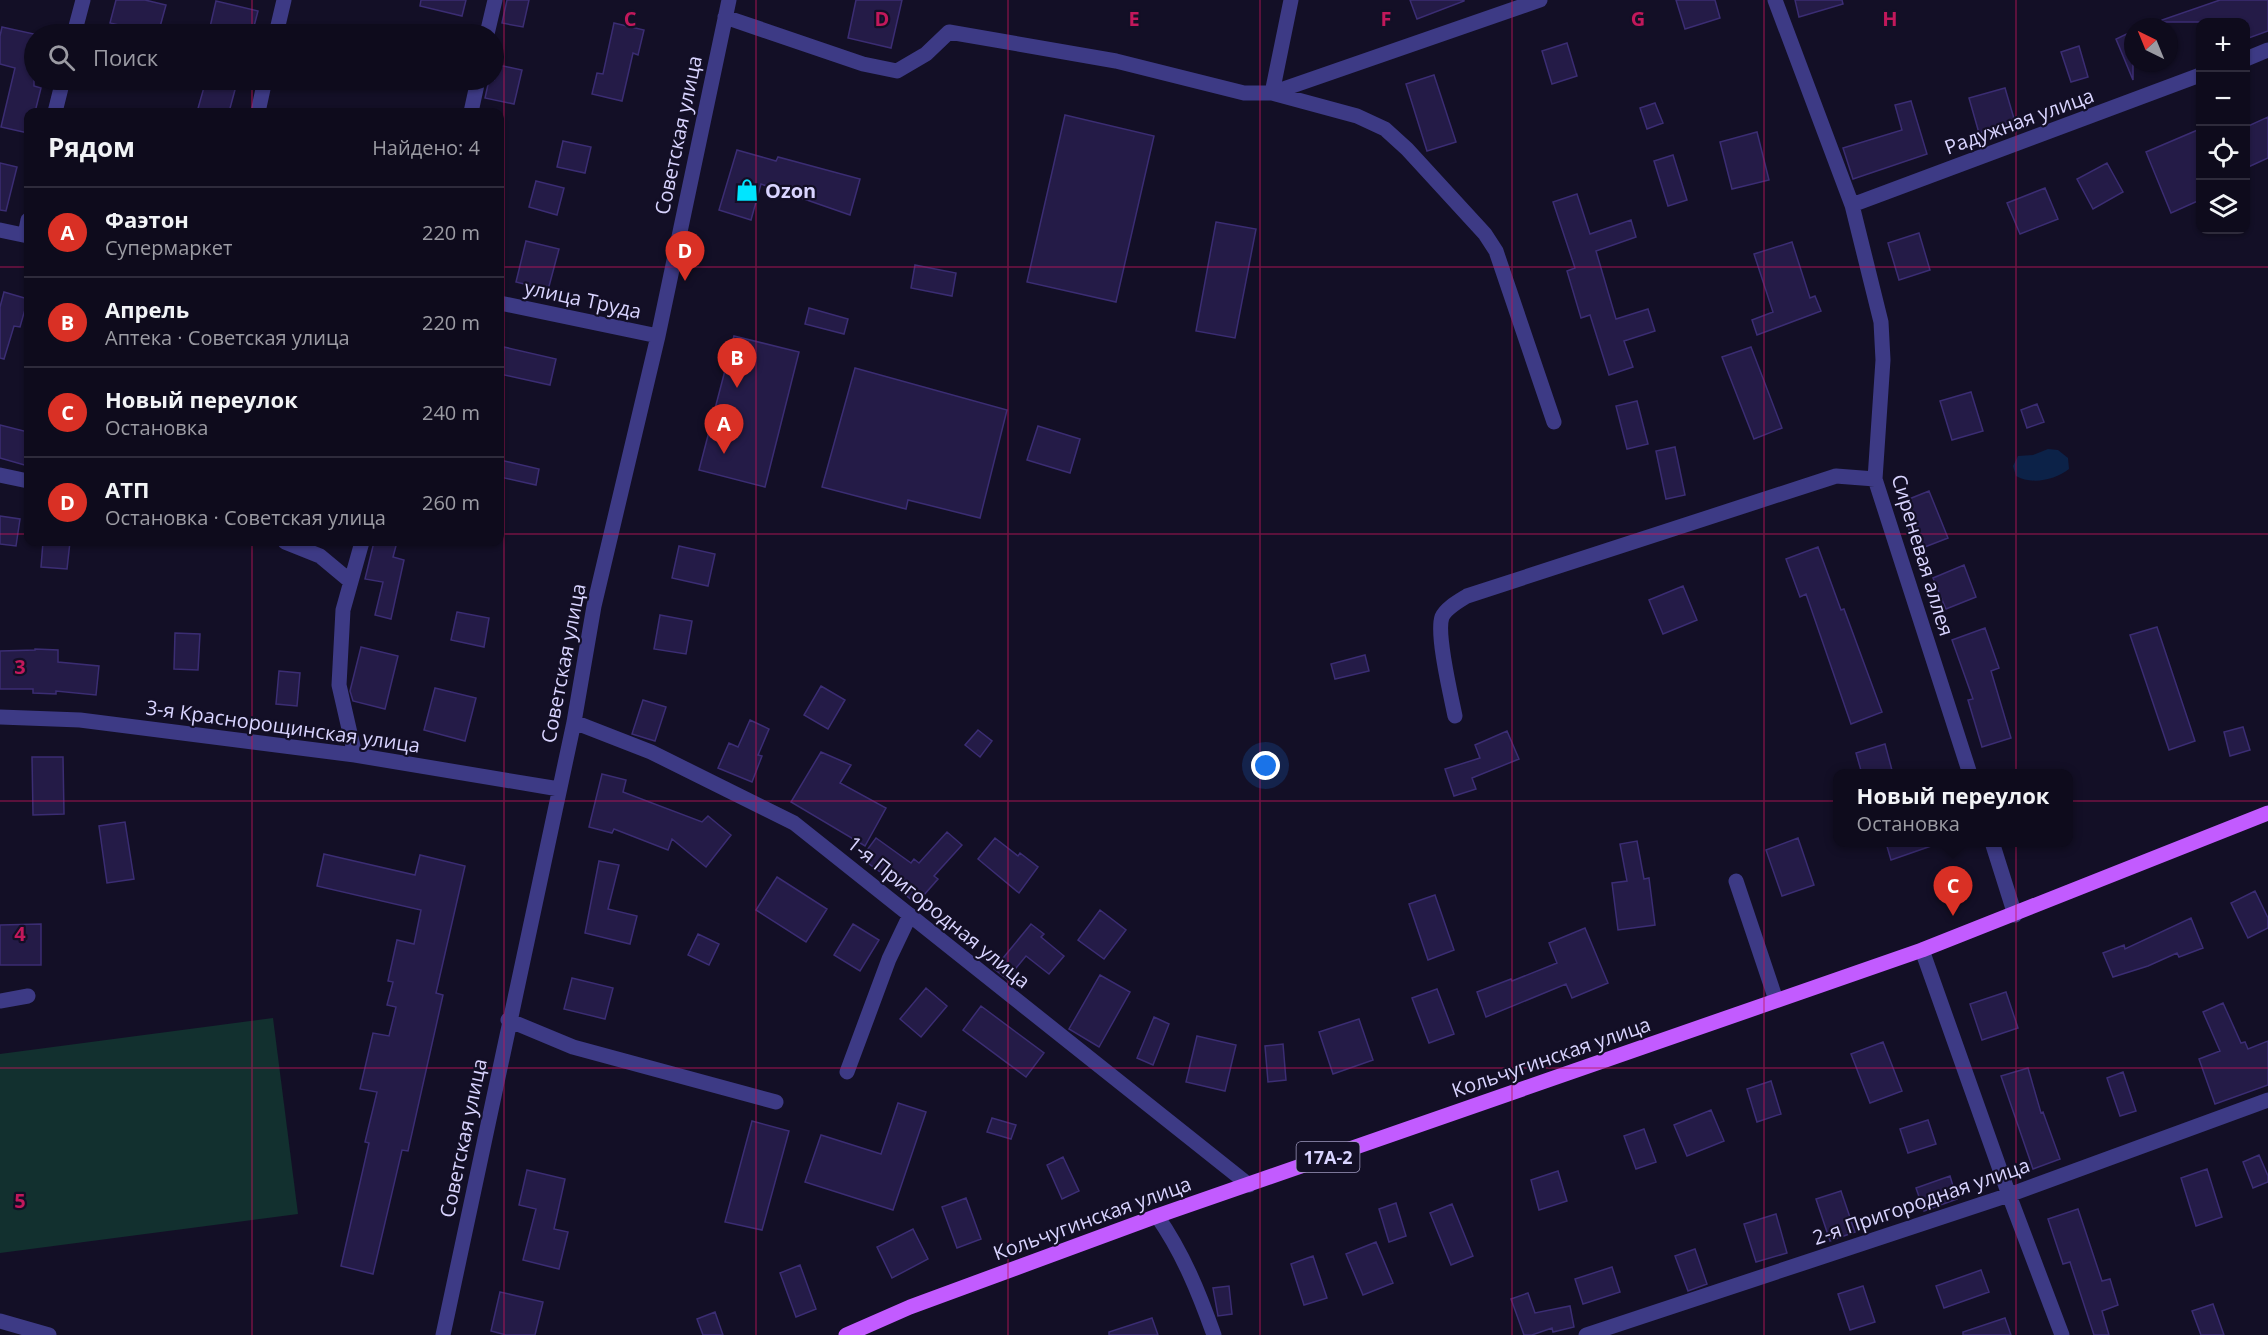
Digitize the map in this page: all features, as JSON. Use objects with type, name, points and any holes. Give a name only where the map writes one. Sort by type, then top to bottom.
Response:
[{"type":"main road","name":"Кольчугинская улица","points":[[846,1335],[910,1307],[1157,1216],[1922,950],[2268,813]]},
{"type":"street","points":[[76,24],[82,0]]},
{"type":"street","points":[[278,24],[284,0]]},
{"type":"street","points":[[489,24],[495,0]]},
{"type":"street","name":"Советская улица","points":[[443,1335],[508,1020],[574,722],[594,606],[658,336],[729,0]]},
{"type":"street","points":[[1272,93],[1291,0]]},
{"type":"street","points":[[1272,93],[1540,0]]},
{"type":"street","name":"Сиреневая аллея","points":[[1775,0],[1852,205],[1881,322],[1883,360],[1875,479],[1968,769]]},
{"type":"street","points":[[725,17],[863,64],[897,71],[926,54],[949,32],[1116,61],[1244,93],[1272,93],[1357,116],[1385,129],[1407,149],[1485,234],[1496,251],[1554,422]]},
{"type":"street","points":[[2250,57],[2268,50]]},
{"type":"street","name":"Радужная улица","points":[[1852,205],[2196,76]]},
{"type":"street","points":[[56,108],[60,90]]},
{"type":"street","points":[[259,108],[263,90]]},
{"type":"street","points":[[472,108],[476,90]]},
{"type":"street","points":[[0,230],[24,235]]},
{"type":"street","name":"улица Труда","points":[[504,304],[658,336]]},
{"type":"street","points":[[0,475],[24,480]]},
{"type":"street","points":[[1455,716],[1440,631],[1442,616],[1467,596],[1836,476],[1875,479]]},
{"type":"street","points":[[295,546],[320,556],[350,580]]},
{"type":"street","points":[[355,755],[339,686],[343,610],[361,546]]},
{"type":"street","name":"3-я Краснорощинская улица","points":[[0,717],[81,720],[355,755],[559,789]]},
{"type":"street","name":"1-я Пригородная улица","points":[[574,722],[651,752],[794,823],[1249,1185]]},
{"type":"street","points":[[1993,847],[2015,915]]},
{"type":"street","points":[[1737,881],[1776,1000]]},
{"type":"street","points":[[847,1072],[889,959],[910,915]]},
{"type":"street","points":[[1922,950],[2009,1195],[2062,1335]]},
{"type":"street","points":[[0,1001],[28,996]]},
{"type":"street","points":[[508,1020],[573,1047],[776,1102]]},
{"type":"street","name":"2-я Пригородная улица","points":[[1586,1335],[2009,1195],[2268,1100]]},
{"type":"street","points":[[1157,1216],[1176,1243],[1202,1301],[1214,1335]]},
{"type":"street","points":[[0,1321],[49,1335]]},
{"type":"green space","points":[[273,1018],[298,1214],[0,1253],[0,1054]]},
{"type":"water","points":[[2048,449],[2058,450],[2068,458],[2069,469],[2057,476],[2036,481],[2016,476],[2013,466],[2018,456],[2033,455]]},
{"type":"building","points":[[116,0],[145,0],[166,5],[161,24],[110,23]]},
{"type":"building","points":[[421,0],[466,0],[462,16],[420,6]]},
{"type":"building","points":[[507,0],[529,0],[523,27],[502,23]]},
{"type":"building","points":[[856,0],[902,0],[891,48],[848,38]]},
{"type":"building","points":[[1410,0],[1464,0],[1464,1],[1417,19]]},
{"type":"building","points":[[1676,0],[1715,0],[1720,18],[1685,29]]},
{"type":"building","points":[[1795,0],[1842,0],[1843,4],[1799,17]]},
{"type":"building","points":[[2220,0],[2268,0],[2268,31],[2250,38],[2250,18],[2196,18],[2196,22],[2178,22],[2178,18],[2168,18]]},
{"type":"building","points":[[216,1],[258,11],[255,24],[211,24]]},
{"type":"building","points":[[614,23],[644,30],[638,55],[633,53],[622,101],[592,94],[597,73],[603,74]]},
{"type":"building","points":[[2,27],[24,32],[24,90],[40,90],[36,108],[24,108],[24,132],[1,127],[15,68],[0,64]]},
{"type":"building","points":[[2124,35],[2124,58],[2116,39]]},
{"type":"building","points":[[1567,43],[1577,76],[1552,84],[1542,51]]},
{"type":"building","points":[[2079,46],[2088,77],[2071,82],[2061,52]]},
{"type":"building","points":[[504,66],[522,70],[514,104],[485,98],[487,90],[504,90]]},
{"type":"building","points":[[1434,75],[1456,142],[1427,151],[1406,84]]},
{"type":"building","points":[[2005,88],[2015,122],[1979,133],[1969,98]]},
{"type":"building","points":[[203,90],[235,90],[230,108],[198,108]]},
{"type":"building","points":[[1911,101],[1927,154],[1853,179],[1843,148],[1902,130],[1895,105]]},
{"type":"building","points":[[1655,103],[1663,123],[1647,129],[1640,108]]},
{"type":"building","points":[[1065,115],[1154,136],[1116,302],[1027,282]]},
{"type":"building","points":[[2268,117],[2268,158],[2250,166],[2250,126]]},
{"type":"building","points":[[2196,131],[2196,202],[2171,213],[2146,152]]},
{"type":"building","points":[[1757,132],[1769,180],[1732,189],[1720,142]]},
{"type":"building","points":[[563,141],[591,147],[585,173],[557,167]]},
{"type":"building","points":[[737,150],[776,161],[778,157],[860,179],[850,215],[761,184],[751,220],[719,210]]},
{"type":"building","points":[[1673,155],[1687,200],[1668,206],[1654,161]]},
{"type":"building","points":[[0,163],[17,167],[6,211],[0,210]]},
{"type":"building","points":[[2107,163],[2123,192],[2093,209],[2077,179]]},
{"type":"building","points":[[536,181],[564,188],[557,215],[529,207]]},
{"type":"building","points":[[2045,188],[2058,219],[2020,234],[2007,203]]},
{"type":"building","points":[[1577,194],[1590,234],[1631,220],[1636,237],[1596,251],[1616,319],[1648,309],[1655,331],[1624,341],[1633,367],[1609,375],[1590,315],[1581,318],[1567,271],[1575,268],[1553,202]]},
{"type":"building","points":[[1216,222],[1256,229],[1235,338],[1196,331]]},
{"type":"building","points":[[1919,233],[1930,270],[1899,280],[1888,243]]},
{"type":"building","points":[[526,241],[559,249],[548,290],[516,282]]},
{"type":"building","points":[[1792,242],[1810,298],[1815,296],[1821,311],[1757,335],[1752,320],[1773,312],[1754,254]]},
{"type":"building","points":[[915,265],[956,273],[952,296],[911,288]]},
{"type":"building","points":[[4,292],[24,298],[24,313],[20,327],[14,326],[4,359],[0,358],[0,307]]},
{"type":"building","points":[[809,308],[848,319],[844,334],[805,324]]},
{"type":"building","points":[[734,336],[799,352],[765,487],[699,470]]},
{"type":"building","points":[[504,347],[556,359],[550,385],[504,375]]},
{"type":"building","points":[[1751,347],[1782,428],[1754,439],[1722,357]]},
{"type":"building","points":[[855,368],[1007,410],[980,518],[908,500],[906,509],[822,487]]},
{"type":"building","points":[[1971,392],[1983,431],[1952,440],[1940,401]]},
{"type":"building","points":[[1637,401],[1648,444],[1627,449],[1616,406]]},
{"type":"building","points":[[2037,404],[2044,422],[2027,428],[2021,410]]},
{"type":"building","points":[[0,425],[24,431],[24,465],[0,458]]},
{"type":"building","points":[[1038,426],[1080,439],[1070,473],[1027,460]]},
{"type":"building","points":[[1675,447],[1685,495],[1666,499],[1656,451]]},
{"type":"building","points":[[504,461],[539,469],[536,485],[504,478]]},
{"type":"building","points":[[1929,491],[1948,538],[1917,550],[1899,503]]},
{"type":"building","points":[[0,516],[20,519],[16,546],[0,544]]},
{"type":"building","points":[[43,546],[70,546],[67,569],[41,567]]},
{"type":"building","points":[[373,546],[396,546],[393,557],[404,560],[391,619],[375,615],[383,582],[365,579]]},
{"type":"building","points":[[679,546],[715,554],[708,586],[672,578]]},
{"type":"building","points":[[1818,547],[1841,610],[1844,609],[1882,712],[1851,724],[1806,594],[1800,597],[1786,559]]},
{"type":"building","points":[[1964,565],[1976,597],[1946,609],[1933,578]]},
{"type":"building","points":[[1683,586],[1697,620],[1663,634],[1649,600]]},
{"type":"building","points":[[457,612],[489,618],[484,647],[451,640]]},
{"type":"building","points":[[660,615],[692,621],[686,654],[654,649]]},
{"type":"building","points":[[2157,627],[2195,741],[2169,750],[2130,635]]},
{"type":"building","points":[[1985,628],[1999,668],[1991,671],[2011,738],[1982,747],[1968,700],[1973,699],[1952,640]]},
{"type":"building","points":[[175,633],[200,634],[198,670],[174,669]]},
{"type":"building","points":[[361,647],[398,656],[385,709],[353,701],[350,691]]},
{"type":"building","points":[[58,650],[58,662],[99,666],[96,695],[56,691],[56,694],[33,693],[33,689],[0,689],[0,651]]},
{"type":"building","points":[[1365,655],[1369,671],[1335,679],[1331,664]]},
{"type":"building","points":[[279,671],[300,673],[297,706],[276,704]]},
{"type":"building","points":[[821,686],[845,700],[828,729],[804,715]]},
{"type":"building","points":[[435,688],[476,698],[465,741],[424,730]]},
{"type":"building","points":[[643,700],[666,707],[655,741],[632,734]]},
{"type":"building","points":[[750,720],[769,729],[758,755],[762,756],[752,782],[718,768],[729,743],[738,747]]},
{"type":"building","points":[[2243,727],[2250,750],[2230,756],[2224,732]]},
{"type":"building","points":[[978,730],[992,741],[980,757],[965,745]]},
{"type":"building","points":[[1507,731],[1519,759],[1472,778],[1476,789],[1454,796],[1445,769],[1480,758],[1475,745]]},
{"type":"building","points":[[1885,744],[1892,769],[1861,769],[1856,753]]},
{"type":"building","points":[[821,752],[851,765],[840,783],[886,808],[865,846],[791,802]]},
{"type":"building","points":[[32,757],[63,757],[64,814],[33,815]]},
{"type":"building","points":[[602,774],[626,780],[623,792],[702,822],[708,816],[731,835],[706,867],[672,839],[668,850],[614,829],[612,833],[589,827]]},
{"type":"building","points":[[125,822],[134,879],[107,883],[99,826]]},
{"type":"building","points":[[947,832],[962,845],[934,876],[938,879],[916,904],[892,883],[894,882],[861,858],[876,838],[911,863],[914,859],[919,863]]},
{"type":"building","points":[[995,838],[1018,856],[1020,853],[1038,867],[1019,893],[978,859]]},
{"type":"building","points":[[1798,838],[1814,885],[1782,896],[1766,850]]},
{"type":"building","points":[[1637,841],[1644,879],[1649,878],[1655,925],[1618,930],[1612,883],[1627,881],[1620,844]]},
{"type":"building","points":[[1887,847],[1928,847],[1891,860]]},
{"type":"building","points":[[324,854],[415,875],[420,855],[465,866],[436,993],[443,995],[408,1151],[402,1150],[373,1274],[341,1266],[369,1143],[365,1142],[377,1092],[360,1089],[373,1033],[389,1036],[396,1007],[387,1005],[393,982],[388,981],[397,940],[414,944],[421,910],[317,886]]},
{"type":"building","points":[[599,861],[619,865],[608,909],[637,916],[630,944],[585,933]]},
{"type":"building","points":[[777,877],[827,909],[806,942],[756,910]]},
{"type":"building","points":[[2255,891],[2268,918],[2268,928],[2248,938],[2231,903]]},
{"type":"building","points":[[1435,895],[1454,950],[1428,960],[1409,904]]},
{"type":"building","points":[[1100,910],[1126,930],[1104,959],[1078,940]]},
{"type":"building","points":[[2191,918],[2203,948],[2179,957],[2177,953],[2148,966],[2113,977],[2103,953],[2124,945],[2125,949]]},
{"type":"building","points":[[41,924],[41,965],[0,965],[0,925]]},
{"type":"building","points":[[853,924],[879,940],[860,971],[834,955]]},
{"type":"building","points":[[1031,924],[1044,934],[1041,937],[1064,956],[1049,974],[1026,956],[1007,979],[994,969]]},
{"type":"building","points":[[1585,928],[1608,983],[1572,998],[1566,984],[1486,1017],[1477,992],[1557,963],[1549,943]]},
{"type":"building","points":[[698,934],[719,944],[709,965],[688,955]]},
{"type":"building","points":[[1100,975],[1130,992],[1099,1047],[1069,1029]]},
{"type":"building","points":[[572,978],[613,988],[605,1019],[564,1009]]},
{"type":"building","points":[[926,988],[947,1006],[921,1037],[900,1019]]},
{"type":"building","points":[[1437,989],[1454,1034],[1429,1043],[1412,998]]},
{"type":"building","points":[[2006,992],[2018,1028],[1982,1040],[1970,1004]]},
{"type":"building","points":[[2223,1003],[2241,1043],[2245,1042],[2248,1049],[2268,1041],[2268,1085],[2215,1104],[2199,1059],[2220,1051],[2203,1012]]},
{"type":"building","points":[[981,1006],[1044,1053],[1026,1077],[963,1030]]},
{"type":"building","points":[[1154,1017],[1169,1024],[1153,1065],[1137,1058]]},
{"type":"building","points":[[1359,1019],[1373,1060],[1333,1074],[1319,1032]]},
{"type":"building","points":[[1197,1036],[1236,1045],[1225,1091],[1186,1082]]},
{"type":"building","points":[[1883,1042],[1902,1091],[1870,1103],[1851,1054]]},
{"type":"building","points":[[1283,1044],[1286,1080],[1268,1082],[1265,1046]]},
{"type":"building","points":[[2028,1068],[2041,1113],[2043,1112],[2060,1159],[2033,1169],[2001,1076]]},
{"type":"building","points":[[2123,1072],[2136,1111],[2120,1116],[2107,1078]]},
{"type":"building","points":[[1771,1081],[1781,1114],[1757,1122],[1747,1089]]},
{"type":"building","points":[[898,1103],[926,1112],[893,1210],[805,1182],[821,1135],[881,1154]]},
{"type":"building","points":[[1711,1110],[1724,1141],[1687,1156],[1674,1125]]},
{"type":"building","points":[[992,1118],[1016,1125],[1011,1139],[987,1132]]},
{"type":"building","points":[[1928,1120],[1936,1144],[1908,1153],[1900,1129]]},
{"type":"building","points":[[752,1121],[789,1131],[762,1230],[725,1222]]},
{"type":"building","points":[[1644,1129],[1656,1162],[1636,1169],[1624,1136]]},
{"type":"building","points":[[2259,1155],[2268,1176],[2268,1182],[2253,1188],[2243,1162]]},
{"type":"building","points":[[1063,1157],[1079,1191],[1062,1199],[1047,1165]]},
{"type":"building","points":[[2207,1169],[2222,1217],[2196,1226],[2181,1178]]},
{"type":"building","points":[[527,1170],[565,1179],[554,1229],[568,1232],[559,1269],[523,1260],[536,1209],[519,1205]]},
{"type":"building","points":[[1558,1171],[1567,1201],[1539,1210],[1531,1180]]},
{"type":"building","points":[[1950,1176],[1957,1199],[1924,1211],[1916,1188]]},
{"type":"building","points":[[1841,1191],[1855,1232],[1830,1241],[1816,1199]]},
{"type":"building","points":[[966,1198],[981,1239],[957,1248],[942,1207]]},
{"type":"building","points":[[1396,1203],[1406,1236],[1389,1242],[1379,1209]]},
{"type":"building","points":[[1452,1204],[1473,1256],[1451,1265],[1430,1213]]},
{"type":"building","points":[[2078,1209],[2102,1281],[2110,1279],[2118,1305],[2102,1311],[2109,1335],[2094,1335],[2070,1262],[2063,1264],[2048,1219]]},
{"type":"building","points":[[1776,1214],[1787,1253],[1756,1262],[1744,1224]]},
{"type":"building","points":[[913,1229],[928,1259],[892,1278],[877,1247]]},
{"type":"building","points":[[1376,1242],[1393,1283],[1363,1295],[1346,1254]]},
{"type":"building","points":[[1695,1249],[1707,1284],[1688,1291],[1675,1256]]},
{"type":"building","points":[[1313,1256],[1327,1298],[1304,1305],[1291,1264]]},
{"type":"building","points":[[800,1265],[816,1309],[796,1317],[780,1273]]},
{"type":"building","points":[[1612,1267],[1620,1292],[1583,1304],[1575,1279]]},
{"type":"building","points":[[1981,1270],[1989,1292],[1944,1308],[1936,1286]]},
{"type":"building","points":[[1229,1286],[1232,1314],[1218,1316],[1213,1288]]},
{"type":"building","points":[[1863,1286],[1875,1322],[1850,1330],[1838,1294]]},
{"type":"building","points":[[500,1292],[543,1302],[535,1335],[506,1335],[491,1331]]},
{"type":"building","points":[[1528,1293],[1535,1313],[1570,1306],[1574,1327],[1553,1332],[1552,1328],[1532,1335],[1524,1335],[1511,1299]]},
{"type":"building","points":[[2213,1304],[2224,1335],[2201,1335],[2192,1311]]},
{"type":"building","points":[[715,1312],[723,1335],[703,1335],[697,1319]]},
{"type":"building","points":[[1152,1318],[1158,1335],[1109,1335],[1109,1332]]},
{"type":"building","points":[[2005,1318],[2011,1335],[1963,1335],[1963,1332]]},
{"type":"place","name":"Ozon","points":[[747,190]]},
{"type":"place","name":"АТП","points":[[685,281]]},
{"type":"place","name":"Апрель","points":[[737,388]]},
{"type":"place","name":"Фаэтон","points":[[724,454]]},
{"type":"place","name":"Новый переулок","points":[[1953,916]]}]
